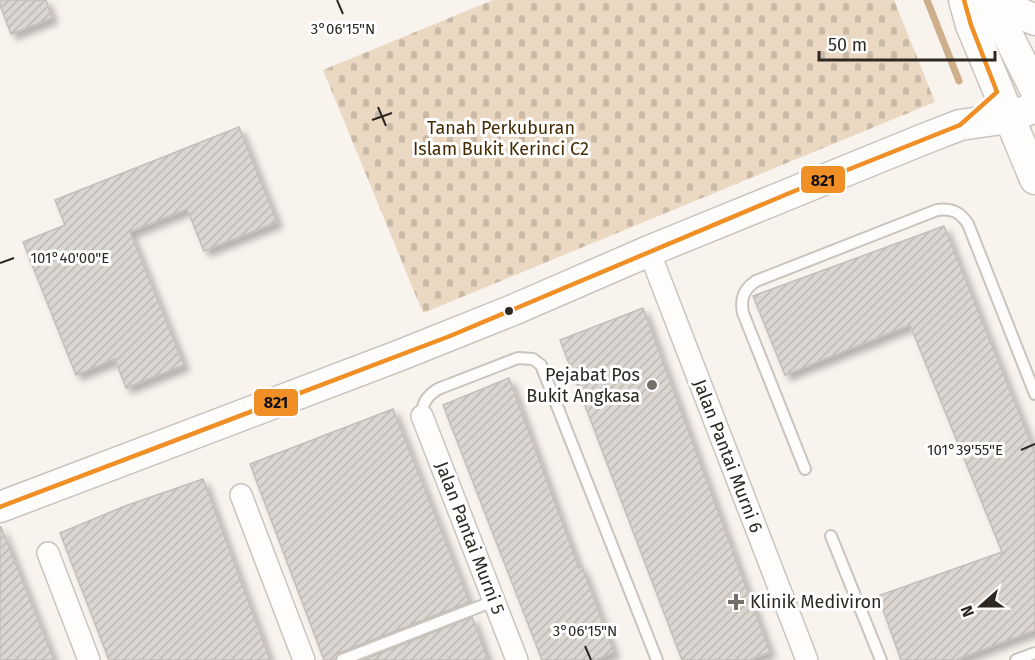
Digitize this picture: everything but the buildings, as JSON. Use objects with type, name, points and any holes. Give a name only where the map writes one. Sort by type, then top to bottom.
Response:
[{"type":"street","points":[[964,0],[970,25],[1014,106],[1035,179]]},
{"type":"street","points":[[991,0],[1035,20]]},
{"type":"street","points":[[0,507],[398,356],[513,310],[649,251],[960,125],[1014,106],[1033,80],[991,0]]},
{"type":"street","name":"Jalan Pantai Murni 6","points":[[649,251],[807,660]]},
{"type":"street","name":"Jalan Pantai Murni 5","points":[[422,416],[517,660]]},
{"type":"street","points":[[241,495],[304,660]]},
{"type":"street","points":[[48,553],[89,660]]},
{"type":"lane","points":[[805,469],[743,313],[741,303],[743,294],[748,286],[756,281],[937,210],[956,211],[968,224],[1035,394]]},
{"type":"lane","points":[[422,416],[424,402],[438,389],[518,358],[533,359],[541,365],[657,660]]},
{"type":"lane","points":[[831,536],[881,660]]},
{"type":"lane","points":[[342,660],[494,601]]},
{"type":"lane","points":[[1016,660],[1035,653]]},
{"type":"green space","name":"Tanah Perkuburan Islam Bukit Kerinci C2","points":[[493,0],[894,0],[935,102],[423,313],[323,70]]},
{"type":"waterway","points":[[927,0],[959,81]]},
{"type":"transit line","name":"821","points":[[0,507],[450,336],[792,192],[960,125],[997,92],[971,25],[964,0]]},
{"type":"place","name":"Pejabat Pos Bukit Angkasa","points":[[652,385]]},
{"type":"place","name":"Klinik Mediviron","points":[[736,602]]}]
